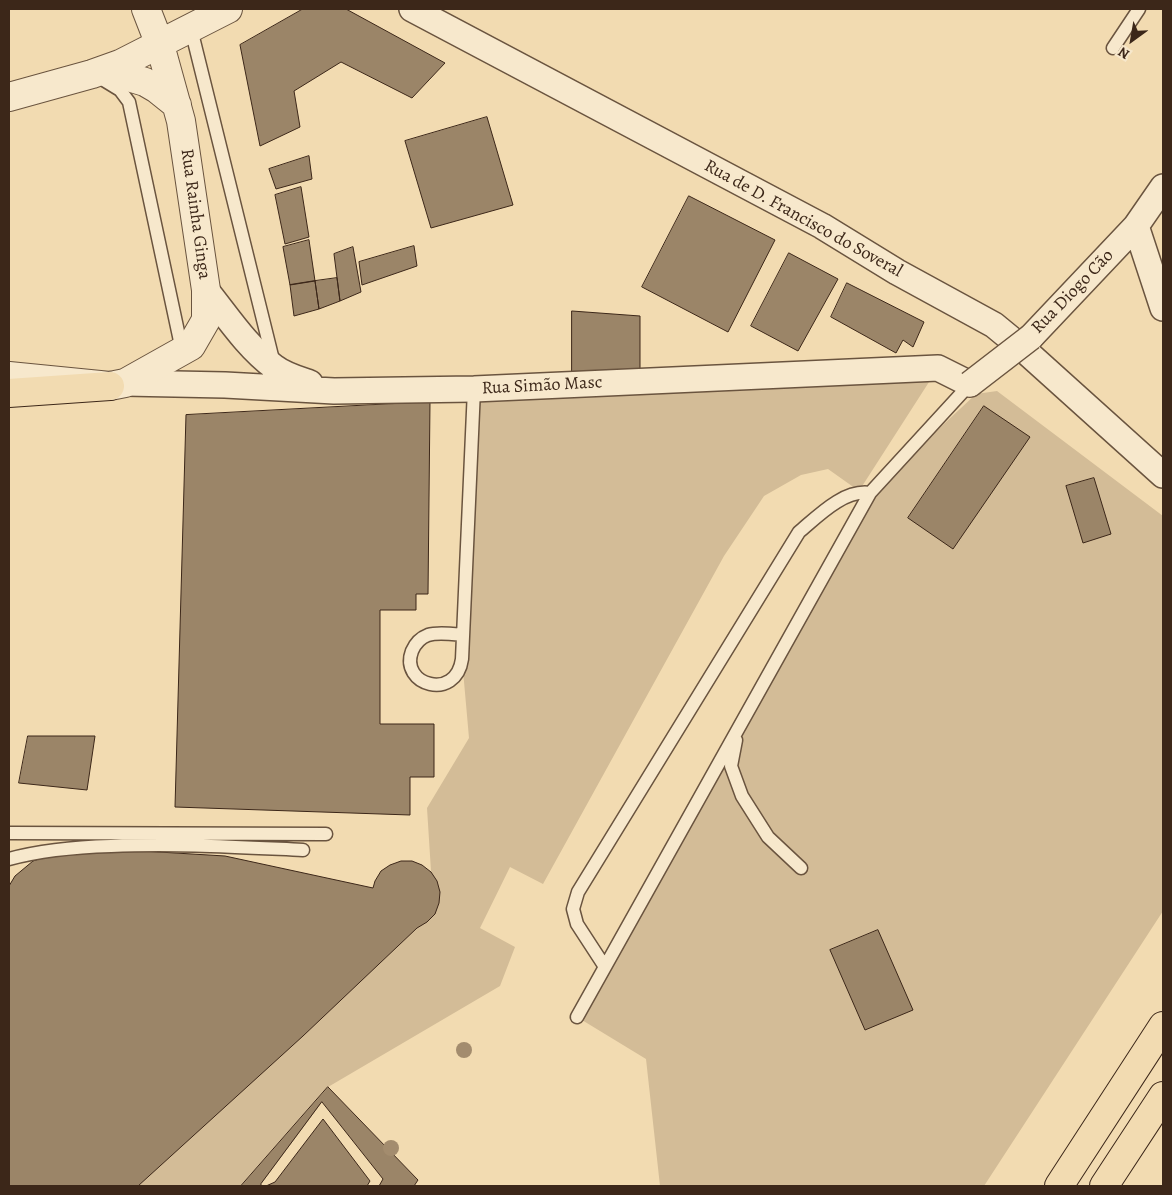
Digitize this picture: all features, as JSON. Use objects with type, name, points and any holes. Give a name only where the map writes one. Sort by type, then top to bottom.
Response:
[{"type":"main road","points":[[13,390],[117,384]]},
{"type":"main road","points":[[1059,1186],[1163,1026]]},
{"type":"main road","points":[[1104,1186],[1163,1096]]},
{"type":"street","name":"Rua Rainha Ginga","points":[[117,384],[174,357],[191,346],[206,320],[206,290],[181,121],[160,45],[146,9]]},
{"type":"street","points":[[9,96],[99,72],[160,45],[228,9]]},
{"type":"street","name":"Rua de D. Francisco do Soveral","points":[[412,9],[822,226],[897,272],[994,325],[1163,475]]},
{"type":"street","points":[[99,72],[145,82],[177,105]]},
{"type":"street","name":"Rua Diogo Cão","points":[[970,384],[1030,337],[1136,226],[1163,187]]},
{"type":"street","points":[[1136,226],[1163,308]]},
{"type":"street","points":[[206,290],[257,352],[275,368],[294,378],[334,391]]},
{"type":"street","name":"Rua Simão Masc","points":[[117,384],[225,385],[334,391],[474,389],[938,368],[970,384]]},
{"type":"lane","points":[[1113,48],[1139,9]]},
{"type":"lane","points":[[191,29],[275,368]]},
{"type":"lane","points":[[99,72],[120,90],[129,102],[180,341],[174,357]]},
{"type":"lane","points":[[577,1016],[870,492],[970,384]]},
{"type":"lane","points":[[463,634],[427,635],[419,640],[410,655],[410,664],[419,679],[427,684],[444,684],[457,675],[461,668],[463,634],[474,389]]},
{"type":"lane","points":[[604,967],[577,924],[573,908],[578,892],[799,532],[829,506],[860,491],[870,492]]},
{"type":"lane","points":[[738,730],[731,766],[742,796],[768,837],[801,868]]},
{"type":"lane","points":[[9,833],[326,834]]},
{"type":"lane","points":[[9,858],[25,854],[84,847],[163,844],[303,850]]},
{"type":"shaded area","points":[[938,368],[859,491],[828,469],[801,475],[764,496],[724,556],[543,884],[510,867],[480,928],[515,947],[500,986],[328,1087],[241,1186],[84,1186],[410,869],[431,871],[427,808],[469,738],[462,659],[474,389]]},
{"type":"shaded area","points":[[997,391],[1163,516],[1163,911],[984,1186],[660,1186],[646,1059],[577,1017],[870,493],[976,394]]},
{"type":"building","points":[[303,9],[346,9],[445,63],[412,98],[341,62],[294,91],[300,127],[260,146],[240,45]]},
{"type":"building","points":[[487,117],[513,205],[431,228],[405,141]]},
{"type":"building","points":[[309,156],[312,179],[276,189],[269,169]]},
{"type":"building","points":[[301,187],[309,237],[285,244],[275,195]]},
{"type":"building","points":[[689,196],[775,240],[728,332],[642,287]]},
{"type":"building","points":[[309,240],[315,281],[290,285],[283,247]]},
{"type":"building","points":[[414,246],[417,266],[362,285],[359,262]]},
{"type":"building","points":[[353,247],[361,292],[340,301],[334,254]]},
{"type":"building","points":[[789,253],[838,279],[798,351],[751,326]]},
{"type":"building","points":[[337,278],[340,301],[319,309],[315,281]]},
{"type":"building","points":[[315,281],[319,309],[294,316],[290,285]]},
{"type":"building","points":[[847,283],[924,322],[913,347],[903,340],[896,353],[831,317]]},
{"type":"building","points":[[572,311],[640,316],[640,375],[572,376]]},
{"type":"building","points":[[430,402],[428,594],[416,594],[416,610],[380,610],[380,724],[434,724],[434,777],[410,777],[410,815],[175,807],[186,415]]},
{"type":"building","points":[[984,406],[1030,437],[953,549],[908,518]]},
{"type":"building","points":[[1094,478],[1111,534],[1083,543],[1066,486]]},
{"type":"building","points":[[28,736],[95,736],[87,790],[19,783]]},
{"type":"building","points":[[109,849],[225,856],[373,888],[381,871],[401,861],[412,861],[422,865],[431,872],[437,881],[440,892],[439,903],[435,914],[427,922],[417,928],[303,1036],[138,1186],[9,1186],[9,886],[15,876],[33,861],[57,853]]},
{"type":"building","points":[[878,930],[913,1010],[865,1030],[830,950]]},
{"type":"building","points":[[328,1087],[418,1180],[414,1186],[241,1186]]},
{"type":"building","points":[[322,1102],[383,1179],[379,1186],[367,1186],[370,1181],[323,1119],[275,1182],[261,1186],[261,1184]]}]
